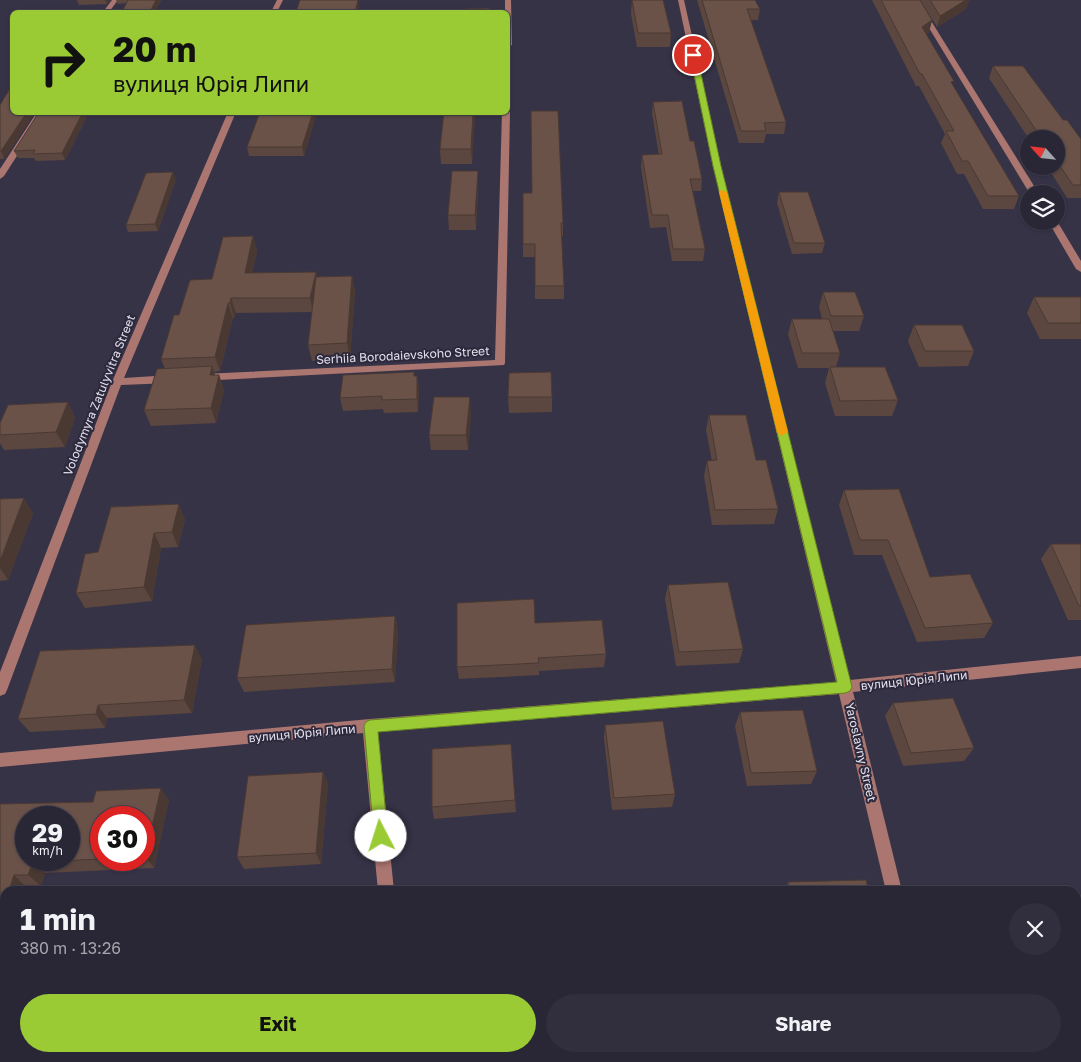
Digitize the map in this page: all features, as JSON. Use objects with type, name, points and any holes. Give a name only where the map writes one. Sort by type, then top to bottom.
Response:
[{"type":"street","name":"Yaroslavny Street","points":[[681,0],[717,166],[893,886]]},
{"type":"street","points":[[915,0],[1029,185]]},
{"type":"street","points":[[0,176],[40,115]]},
{"type":"street","name":"Volodymyra Zatulyvitra Street","points":[[0,690],[117,382],[231,115]]},
{"type":"street","name":"Serhiia Borodaievskoho Street","points":[[117,382],[500,362],[506,115]]},
{"type":"street","points":[[1057,230],[1081,269]]},
{"type":"street","name":"вулиця Юрія Липи","points":[[0,760],[370,726],[845,687],[1081,662]]},
{"type":"street","points":[[370,726],[386,886]]},
{"type":"building","points":[[128,0],[156,0],[151,10],[123,10]]},
{"type":"building","points":[[300,0],[358,0],[356,10],[297,10]]},
{"type":"building","points":[[632,0],[663,0],[671,33],[638,33]]},
{"type":"building","points":[[702,0],[755,0],[760,9],[747,9],[786,122],[764,123],[766,131],[741,131]]},
{"type":"building","points":[[881,0],[920,0],[932,20],[922,27],[954,81],[951,82],[1019,196],[988,196],[968,161],[962,161],[946,131],[954,131],[922,74],[920,74]]},
{"type":"building","points":[[930,0],[966,0],[940,16]]},
{"type":"building","points":[[489,8],[489,10],[465,10]]},
{"type":"building","points":[[993,66],[1023,66],[1063,120],[1067,120],[1081,139],[1081,185],[1073,185],[1065,173],[1065,130],[1036,130]]},
{"type":"building","points":[[10,88],[10,115],[25,115],[1,151],[0,151],[0,105]]},
{"type":"building","points":[[682,101],[690,141],[694,141],[702,179],[690,179],[705,249],[673,249],[668,215],[652,215],[642,155],[662,154],[653,102]]},
{"type":"building","points":[[531,111],[558,111],[564,286],[535,286],[535,244],[523,244],[523,193],[532,193]]},
{"type":"building","points":[[37,115],[81,115],[62,153],[33,154],[35,150],[14,151]]},
{"type":"building","points":[[259,115],[312,115],[302,147],[247,147]]},
{"type":"building","points":[[444,115],[473,115],[471,149],[440,149]]},
{"type":"building","points":[[452,171],[478,171],[475,215],[448,215]]},
{"type":"building","points":[[173,172],[155,224],[126,225],[146,173]]},
{"type":"building","points":[[779,192],[808,192],[825,243],[794,243]]},
{"type":"building","points":[[253,236],[245,273],[316,272],[310,298],[231,298],[230,303],[228,303],[215,357],[161,359],[174,315],[179,315],[190,280],[212,279],[223,237]]},
{"type":"building","points":[[352,276],[347,343],[308,345],[316,277]]},
{"type":"building","points":[[823,292],[855,292],[864,316],[831,316]]},
{"type":"building","points":[[1034,297],[1081,297],[1081,323],[1048,323]]},
{"type":"building","points":[[792,319],[829,319],[840,353],[802,353]]},
{"type":"building","points":[[914,325],[962,325],[974,351],[925,351]]},
{"type":"building","points":[[212,366],[210,375],[219,375],[211,408],[144,410],[157,369]]},
{"type":"building","points":[[830,367],[885,367],[898,400],[840,401]]},
{"type":"building","points":[[414,372],[414,376],[417,376],[417,399],[382,400],[382,396],[340,398],[343,375]]},
{"type":"building","points":[[551,372],[552,397],[508,397],[509,373]]},
{"type":"building","points":[[434,397],[470,397],[466,435],[429,435]]},
{"type":"building","points":[[68,402],[56,432],[0,435],[0,423],[8,405]]},
{"type":"building","points":[[709,415],[746,415],[756,460],[766,460],[778,509],[715,510],[707,461],[717,460]]},
{"type":"building","points":[[899,489],[930,577],[970,574],[993,623],[925,628],[888,540],[860,540],[844,490]]},
{"type":"building","points":[[24,498],[0,561],[0,499]]},
{"type":"building","points":[[179,504],[172,532],[154,533],[144,587],[76,593],[85,554],[98,552],[111,507]]},
{"type":"building","points":[[1051,544],[1081,544],[1081,606],[1079,606]]},
{"type":"building","points":[[728,582],[743,649],[679,652],[668,585]]},
{"type":"building","points":[[534,599],[535,623],[602,620],[606,654],[538,658],[539,663],[457,667],[457,603]]},
{"type":"building","points":[[395,616],[392,669],[237,678],[246,625]]},
{"type":"building","points":[[195,645],[184,700],[98,705],[96,714],[18,719],[40,651]]},
{"type":"building","points":[[953,698],[974,748],[911,753],[893,703]]},
{"type":"building","points":[[803,710],[817,771],[751,773],[740,712]]},
{"type":"building","points":[[663,721],[675,794],[614,798],[605,725]]},
{"type":"building","points":[[511,744],[515,800],[432,807],[432,749]]},
{"type":"building","points":[[323,772],[316,853],[237,857],[248,776]]},
{"type":"building","points":[[161,788],[155,814],[155,806],[90,806],[90,859],[80,860],[80,806],[15,806],[15,871],[30,871],[28,875],[14,875],[11,886],[0,886],[0,804],[93,802],[96,791]]},
{"type":"building","points":[[866,880],[868,886],[789,886],[788,882]]},
{"type":"slow traffic","points":[[723,192],[782,432]]},
{"type":"route","points":[[381,836],[370,726],[845,687],[717,166],[693,55]]}]
